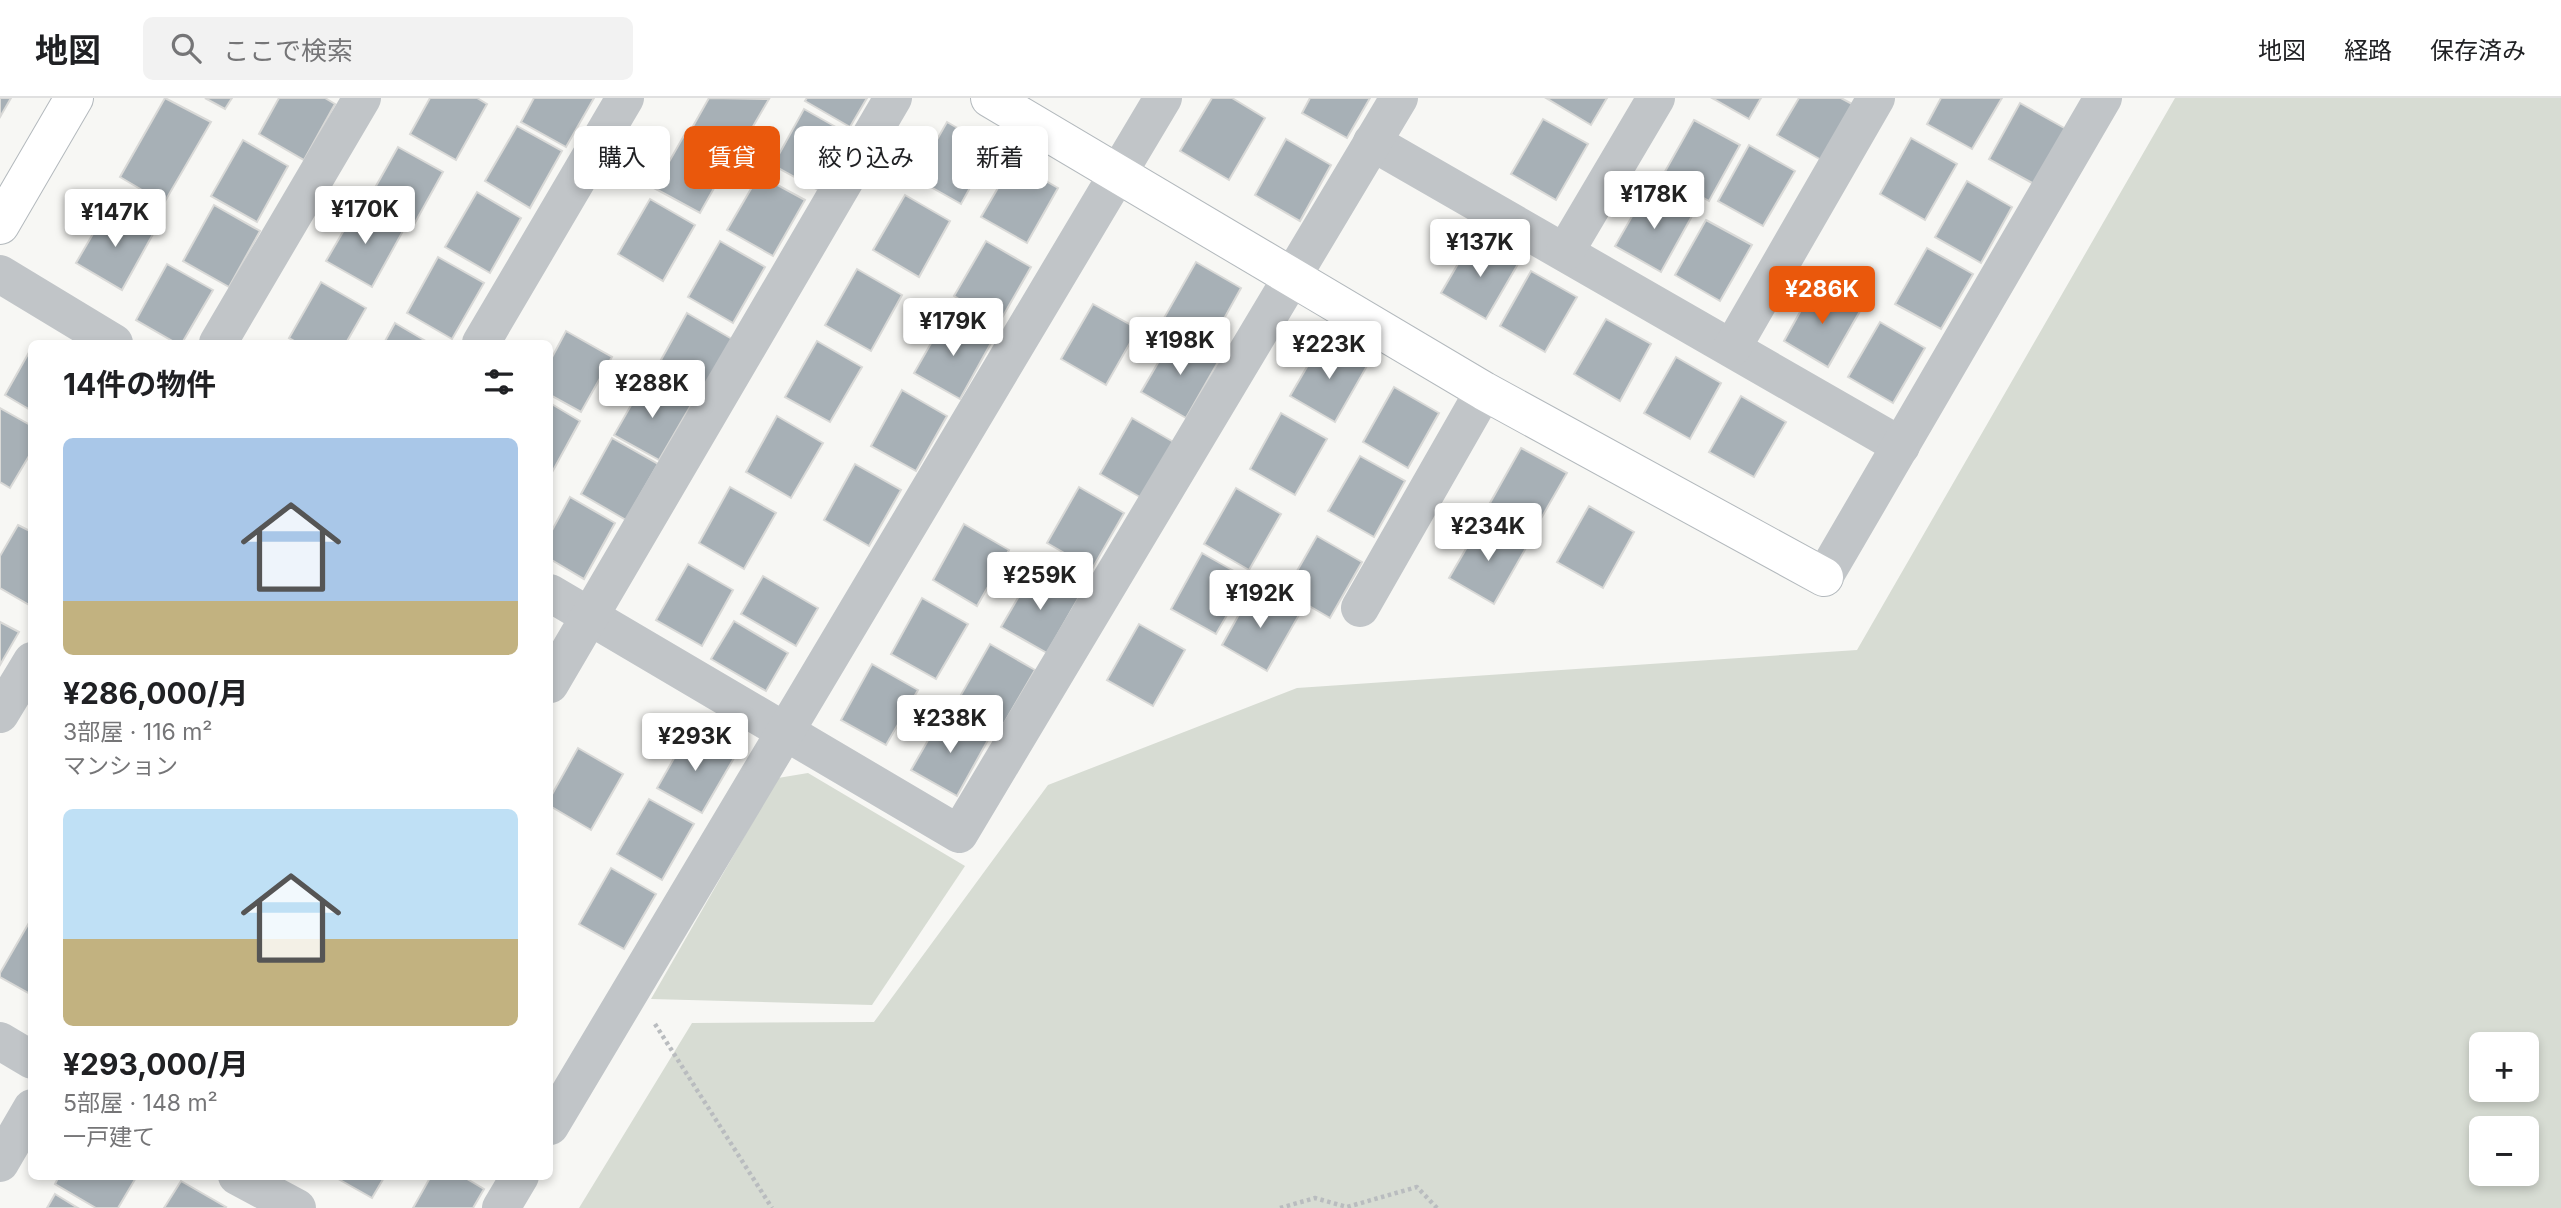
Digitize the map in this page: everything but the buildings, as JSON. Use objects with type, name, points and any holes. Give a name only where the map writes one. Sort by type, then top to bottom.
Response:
[{"type":"street","points":[[0,225],[74,98]]},
{"type":"street","points":[[220,340],[362,98]]},
{"type":"street","points":[[483,340],[625,98]]},
{"type":"street","points":[[553,679],[893,98]]},
{"type":"street","points":[[990,98],[1484,391],[1824,577],[2103,98]]},
{"type":"street","points":[[553,1121],[1163,98]]},
{"type":"street","points":[[553,595],[959,834],[1399,98]]},
{"type":"street","points":[[1565,252],[1656,98]]},
{"type":"street","points":[[1732,348],[1876,98]]},
{"type":"street","points":[[1372,142],[1901,446]]},
{"type":"street","points":[[0,274],[109,340]]},
{"type":"street","points":[[1360,608],[1484,391]]},
{"type":"street","points":[[0,715],[28,668]]},
{"type":"street","points":[[0,1041],[28,1058]]},
{"type":"street","points":[[0,1163],[28,1115]]},
{"type":"street","points":[[501,1208],[518,1180]]},
{"type":"street","points":[[253,1187],[298,1208]]},
{"type":"path","points":[[632,988],[772,1208]]},
{"type":"path","points":[[1280,1208],[1315,1198],[1347,1207],[1417,1187],[1437,1208]]},
{"type":"shaded area","points":[[2175,98],[2561,98],[2561,1208],[579,1208],[692,1023],[874,1022],[1048,785],[1297,688],[1857,650]]},
{"type":"shaded area","points":[[808,773],[965,866],[872,1005],[651,999],[778,778]]}]
